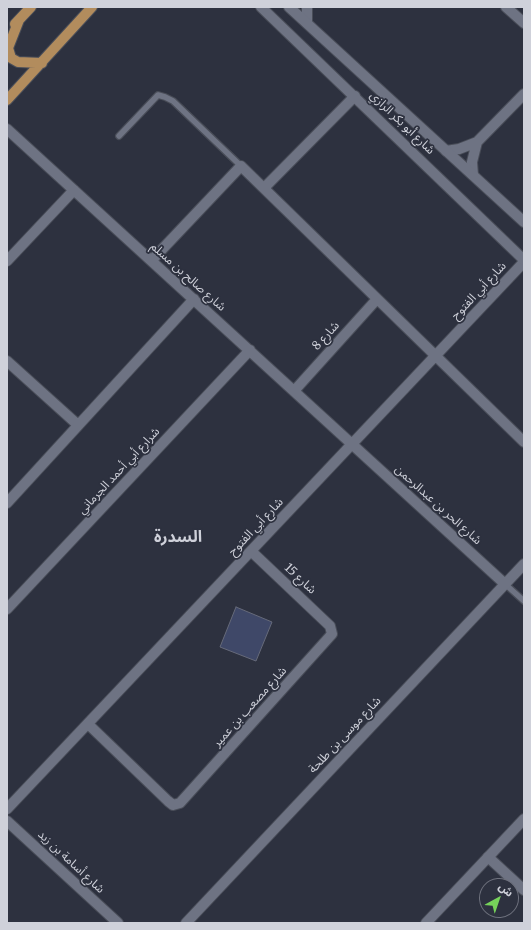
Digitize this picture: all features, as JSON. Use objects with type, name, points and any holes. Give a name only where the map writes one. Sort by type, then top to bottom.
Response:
[{"type":"main road","points":[[7,33],[31,7]]},
{"type":"main road","points":[[7,100],[92,7]]},
{"type":"main road","points":[[19,20],[8,48],[11,58],[18,62],[42,63]]},
{"type":"street","name":"شارع أبو بكر الرازي","points":[[261,7],[355,96],[524,261]]},
{"type":"street","name":"شارع أبو بكر الرازي","points":[[289,7],[524,222]]},
{"type":"street","points":[[307,7],[307,23]]},
{"type":"street","points":[[506,7],[524,23]]},
{"type":"street","points":[[446,151],[459,149],[477,142],[524,94]]},
{"type":"street","points":[[264,188],[355,96]]},
{"type":"street","name":"شارع صالح بن مسلم","points":[[7,128],[352,444]]},
{"type":"street","points":[[473,175],[472,162],[477,142]]},
{"type":"street","points":[[152,260],[241,166],[524,442]]},
{"type":"street","points":[[7,261],[74,190]]},
{"type":"street","name":"شارع أبي الفتوح","points":[[7,809],[524,261]]},
{"type":"street","points":[[7,503],[194,299]]},
{"type":"street","name":"شارع 8","points":[[294,391],[378,299]]},
{"type":"street","name":"شرارع أبي أحمد الجرماني","points":[[7,609],[250,350]]},
{"type":"street","points":[[7,361],[78,425]]},
{"type":"street","name":"شارع الحر بن عبدالرحمن","points":[[352,444],[505,584]]},
{"type":"street","name":"شارع 15","points":[[251,551],[330,626]]},
{"type":"street","name":"شارع موسى بن طلحة","points":[[186,923],[524,564]]},
{"type":"street","name":"شارع مصعب بن عمير","points":[[88,724],[172,805],[180,803],[330,637],[333,631],[330,626]]},
{"type":"street","points":[[426,923],[524,819]]},
{"type":"street","name":"شارع أسامة بن زيد","points":[[7,821],[118,923]]},
{"type":"street","points":[[488,857],[524,890]]},
{"type":"lane","points":[[119,136],[158,95],[173,102],[241,166]]},
{"type":"lane","points":[[505,584],[524,601]]},
{"type":"building","points":[[236,607],[272,622],[256,661],[220,647]]},
{"type":"district","name":"السدرة","points":[[178,537]]}]
